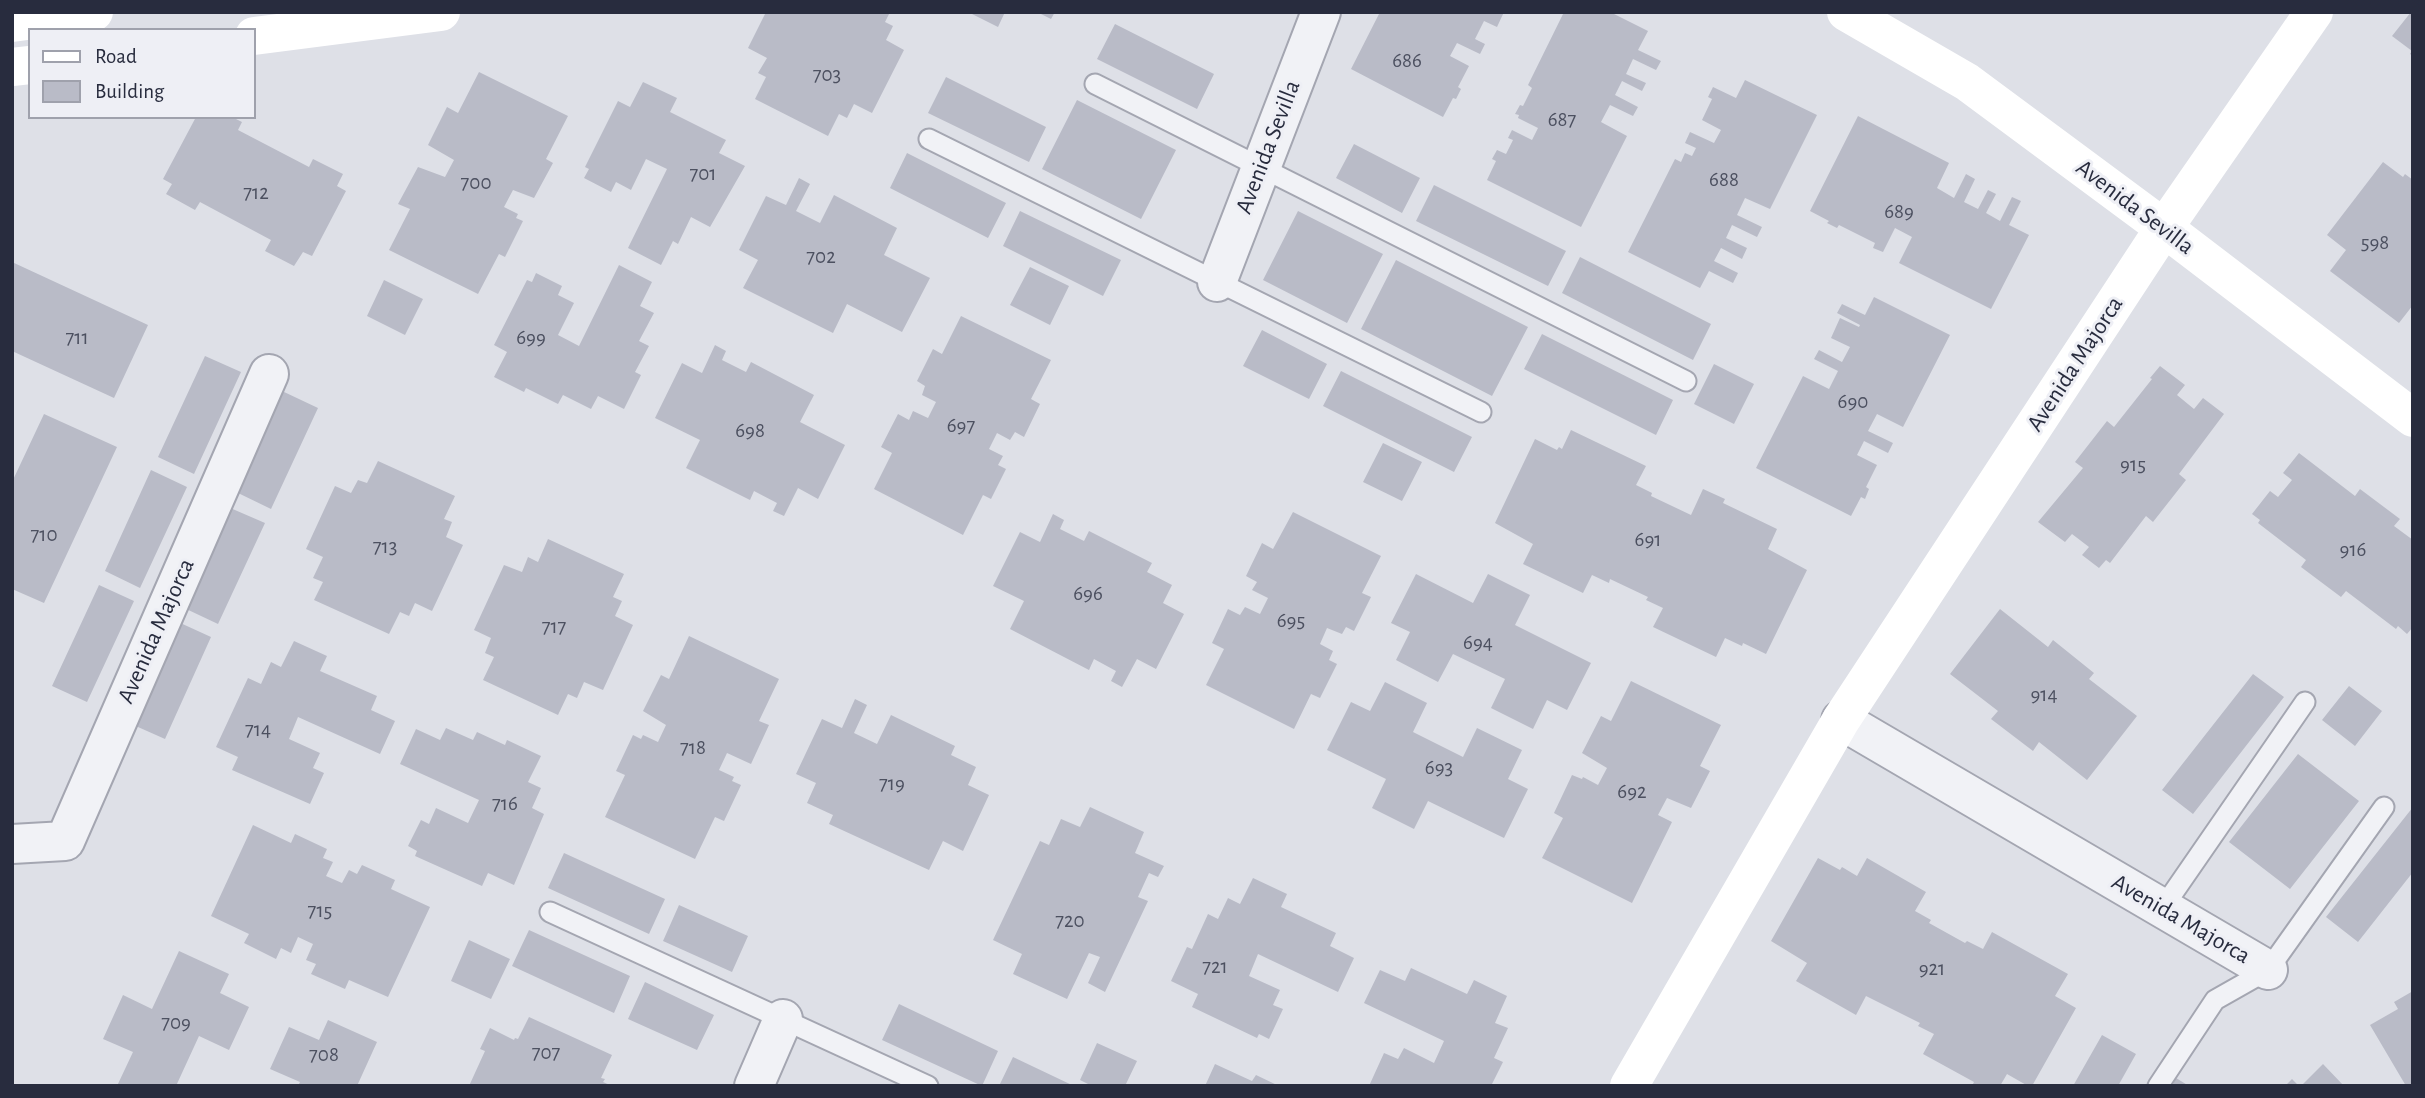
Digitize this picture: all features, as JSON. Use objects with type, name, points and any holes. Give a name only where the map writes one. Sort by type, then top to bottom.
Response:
[{"type":"street","points":[[12,23],[94,12]]},
{"type":"street","points":[[256,35],[310,21],[441,12]]},
{"type":"street","name":"Avenida Sevilla","points":[[1217,282],[1321,12]]},
{"type":"street","name":"Avenida Sevilla","points":[[1846,12],[1967,82],[2413,418]]},
{"type":"street","name":"Avenida Majorca","points":[[1629,1086],[1841,720],[2164,229],[2314,12]]},
{"type":"street","name":"Avenida Majorca","points":[[12,844],[65,841],[269,374]]},
{"type":"street","name":"Avenida Majorca","points":[[1841,720],[2268,970]]},
{"type":"street","points":[[754,1086],[783,1018]]},
{"type":"lane","points":[[1095,84],[1686,381]]},
{"type":"lane","points":[[929,139],[1481,412]]},
{"type":"lane","points":[[2162,908],[2305,702]]},
{"type":"lane","points":[[2158,1086],[2215,1000],[2268,970],[2384,807]]},
{"type":"lane","points":[[551,912],[928,1086]]},
{"type":"building","points":[[766,12],[890,12],[885,22],[893,26],[886,40],[904,50],[872,113],[854,104],[847,118],[839,114],[828,136],[755,99],[766,77],[758,73],[767,58],[748,48]]},
{"type":"building","points":[[968,12],[1005,12],[998,27]]},
{"type":"building","points":[[1037,12],[1055,12],[1051,19]]},
{"type":"building","points":[[1380,12],[1504,12],[1497,27],[1484,21],[1475,39],[1485,44],[1480,54],[1457,43],[1450,56],[1469,66],[1458,87],[1461,89],[1456,99],[1453,98],[1443,117],[1351,69]]},
{"type":"building","points":[[1564,12],[1610,12],[1648,31],[1638,50],[1661,61],[1656,70],[1633,59],[1626,74],[1646,83],[1642,91],[1622,81],[1615,95],[1638,107],[1633,116],[1610,105],[1601,122],[1627,136],[1581,227],[1487,180],[1496,161],[1492,159],[1497,150],[1506,154],[1513,140],[1508,138],[1512,130],[1532,140],[1538,128],[1515,114],[1520,105],[1523,106],[1532,88],[1528,85]]},
{"type":"building","points":[[2411,12],[2413,56],[2410,54],[2412,51],[2392,36]]},
{"type":"building","points":[[1115,24],[1214,74],[1197,109],[1097,59]]},
{"type":"building","points":[[479,72],[568,116],[546,159],[553,163],[534,198],[513,190],[504,207],[518,214],[516,218],[523,221],[505,257],[499,254],[478,294],[389,250],[410,209],[398,204],[418,167],[445,177],[454,160],[428,145],[447,107],[458,113]]},
{"type":"building","points":[[946,77],[1046,127],[1029,162],[928,113]]},
{"type":"building","points":[[1745,80],[1817,115],[1770,209],[1745,198],[1737,215],[1762,227],[1757,237],[1732,225],[1726,238],[1747,248],[1742,259],[1721,248],[1714,261],[1738,273],[1733,283],[1709,271],[1700,288],[1628,252],[1675,159],[1681,162],[1685,153],[1692,156],[1696,148],[1685,143],[1690,132],[1714,143],[1721,130],[1702,120],[1712,99],[1708,97],[1713,87],[1736,98]]},
{"type":"building","points":[[643,82],[677,98],[670,112],[726,140],[719,153],[745,166],[710,227],[691,217],[678,244],[673,241],[661,265],[628,248],[667,169],[646,159],[631,190],[616,182],[611,192],[584,178],[589,169],[585,167],[618,101],[630,107]]},
{"type":"building","points":[[1077,100],[1176,150],[1141,219],[1042,169]]},
{"type":"building","points":[[1858,116],[1949,163],[1937,188],[1954,198],[1966,174],[1975,179],[1964,202],[1978,209],[1988,190],[1996,194],[1986,213],[2000,221],[2012,197],[2021,201],[2009,225],[2029,235],[1991,309],[1899,263],[1912,237],[1895,228],[1883,252],[1873,248],[1875,243],[1839,225],[1837,228],[1810,211]]},
{"type":"building","points":[[195,119],[236,119],[242,122],[238,130],[309,167],[313,159],[343,174],[337,186],[346,191],[312,256],[303,252],[294,266],[265,251],[271,240],[200,202],[195,210],[166,194],[172,184],[163,179]]},
{"type":"building","points":[[1354,144],[1420,178],[1402,213],[1336,178]]},
{"type":"building","points":[[907,153],[1006,203],[988,238],[890,188]]},
{"type":"building","points":[[2383,162],[2403,177],[2405,174],[2413,180],[2413,305],[2399,323],[2330,271],[2346,250],[2327,235]]},
{"type":"building","points":[[799,178],[810,184],[796,211],[820,223],[834,195],[897,228],[884,255],[930,278],[902,332],[847,304],[833,333],[743,288],[758,260],[739,250],[766,196],[786,205]]},
{"type":"building","points":[[1434,185],[1566,251],[1548,286],[1416,221]]},
{"type":"building","points":[[1020,211],[1121,260],[1103,296],[1003,246]]},
{"type":"building","points":[[1298,211],[1383,254],[1347,323],[1263,280]]},
{"type":"building","points":[[1580,257],[1711,324],[1693,360],[1562,293]]},
{"type":"building","points":[[1396,260],[1528,327],[1492,396],[1361,329]]},
{"type":"building","points":[[12,262],[148,325],[114,398],[12,351]]},
{"type":"building","points":[[619,265],[652,282],[640,306],[654,313],[639,341],[649,346],[635,372],[641,375],[624,409],[598,396],[591,409],[563,395],[558,404],[526,388],[524,392],[494,377],[507,352],[494,345],[527,280],[532,282],[536,273],[562,286],[558,295],[574,303],[558,335],[579,346]]},
{"type":"building","points":[[1030,267],[1069,286],[1050,325],[1010,305]]},
{"type":"building","points":[[384,280],[423,299],[405,335],[367,316]]},
{"type":"building","points":[[1874,297],[1950,335],[1903,427],[1877,414],[1868,431],[1893,443],[1888,453],[1864,441],[1857,455],[1877,465],[1866,487],[1869,489],[1865,499],[1861,497],[1851,516],[1756,468],[1803,376],[1829,389],[1838,371],[1814,359],[1819,350],[1842,362],[1850,347],[1831,338],[1840,318],[1859,327],[1860,325],[1837,313],[1842,304],[1865,315]]},
{"type":"building","points":[[961,316],[1051,360],[1031,399],[1040,404],[1024,437],[1015,432],[1010,440],[997,433],[989,449],[1003,456],[998,465],[1006,469],[991,499],[983,495],[963,535],[874,489],[892,453],[881,447],[898,414],[909,420],[913,411],[928,418],[936,402],[922,395],[925,386],[917,381],[933,349],[942,354]]},
{"type":"building","points":[[1262,330],[1327,364],[1309,399],[1243,366]]},
{"type":"building","points":[[1542,334],[1673,400],[1656,435],[1524,369]]},
{"type":"building","points":[[715,345],[726,351],[722,360],[746,372],[751,362],[814,395],[800,422],[845,445],[818,499],[798,488],[784,516],[773,511],[777,503],[754,491],[750,500],[686,468],[700,440],[655,418],[682,363],[702,373]]},
{"type":"building","points":[[205,356],[241,372],[194,474],[158,457]]},
{"type":"building","points":[[1714,364],[1754,384],[1734,424],[1694,404]]},
{"type":"building","points":[[2160,366],[2185,385],[2177,395],[2194,409],[2203,398],[2224,414],[2179,474],[2186,480],[2153,522],[2146,516],[2110,563],[2106,560],[2099,568],[2082,555],[2089,547],[2072,534],[2065,542],[2038,522],[2083,468],[2075,462],[2107,421],[2114,427]]},
{"type":"building","points":[[1341,371],[1472,437],[1454,472],[1323,406]]},
{"type":"building","points":[[282,391],[318,408],[271,509],[236,492]]},
{"type":"building","points":[[44,414],[117,447],[44,603],[12,589],[12,482]]},
{"type":"building","points":[[1571,430],[1646,466],[1636,485],[1652,493],[1651,496],[1691,515],[1703,489],[1725,499],[1723,503],[1777,529],[1768,549],[1807,570],[1766,654],[1725,638],[1716,657],[1653,627],[1663,608],[1646,600],[1648,597],[1610,579],[1609,583],[1592,575],[1583,593],[1523,564],[1533,544],[1495,523],[1535,439],[1557,450],[1559,447],[1562,449]]},
{"type":"building","points":[[1383,443],[1422,462],[1402,501],[1363,482]]},
{"type":"building","points":[[2299,453],[2355,496],[2360,489],[2400,519],[2394,526],[2413,540],[2413,627],[2407,634],[2398,626],[2396,629],[2346,591],[2341,597],[2301,567],[2306,560],[2258,523],[2260,520],[2252,514],[2270,491],[2278,497],[2292,480],[2283,473]]},
{"type":"building","points":[[378,461],[455,496],[444,519],[452,522],[446,537],[463,545],[432,611],[415,603],[409,616],[400,612],[389,634],[314,600],[323,582],[313,578],[323,557],[306,549],[335,486],[351,493],[358,480],[367,483]]},
{"type":"building","points":[[151,470],[187,487],[140,588],[105,571]]},
{"type":"building","points":[[228,507],[265,523],[218,624],[182,607]]},
{"type":"building","points":[[1293,512],[1381,556],[1362,593],[1371,597],[1354,631],[1346,627],[1342,634],[1327,628],[1320,644],[1333,651],[1329,660],[1337,664],[1320,698],[1311,694],[1294,729],[1206,685],[1224,649],[1212,643],[1228,609],[1240,615],[1245,607],[1260,614],[1268,598],[1252,590],[1257,582],[1246,576],[1262,543],[1273,549]]},
{"type":"building","points":[[1053,514],[1064,520],[1060,529],[1084,541],[1089,531],[1152,563],[1147,572],[1172,585],[1163,603],[1184,614],[1156,669],[1137,659],[1122,687],[1111,681],[1116,671],[1094,659],[1089,670],[1010,629],[1024,601],[993,586],[1020,532],[1040,542]]},
{"type":"building","points":[[548,539],[624,574],[613,597],[622,601],[615,616],[633,625],[603,690],[584,682],[577,698],[568,694],[558,715],[483,680],[494,657],[485,653],[491,638],[474,630],[504,565],[522,572],[528,557],[538,562]]},
{"type":"building","points":[[1416,574],[1473,603],[1488,574],[1530,595],[1515,625],[1591,663],[1567,710],[1547,700],[1533,729],[1491,708],[1505,679],[1453,654],[1438,682],[1396,660],[1410,632],[1391,623]]},
{"type":"building","points":[[99,585],[134,601],[87,702],[52,686]]},
{"type":"building","points":[[2000,609],[2048,647],[2053,640],[2094,673],[2089,679],[2137,716],[2087,780],[2039,742],[2033,751],[1991,719],[1998,711],[1950,674]]},
{"type":"building","points":[[176,621],[211,637],[165,739],[129,723]]},
{"type":"building","points":[[689,636],[779,679],[759,721],[769,725],[751,764],[727,753],[719,770],[734,777],[732,781],[741,785],[724,821],[715,817],[695,859],[605,817],[625,775],[616,771],[633,735],[641,739],[643,735],[658,742],[666,725],[643,711],[661,675],[669,679]]},
{"type":"building","points":[[294,641],[327,656],[320,671],[377,696],[371,710],[395,721],[380,754],[298,717],[289,739],[320,753],[313,768],[324,773],[310,804],[232,770],[238,757],[216,747],[248,678],[261,684],[271,662],[281,667]]},
{"type":"building","points":[[2253,674],[2284,697],[2193,814],[2162,790]]},
{"type":"building","points":[[1631,681],[1721,725],[1700,766],[1710,771],[1691,808],[1667,798],[1658,815],[1672,822],[1632,903],[1542,858],[1563,818],[1554,813],[1572,775],[1598,785],[1607,768],[1582,753],[1601,716],[1611,721]]},
{"type":"building","points":[[1385,682],[1427,703],[1413,732],[1463,757],[1477,728],[1522,750],[1508,779],[1528,789],[1504,838],[1428,801],[1414,829],[1372,808],[1386,779],[1327,750],[1351,702],[1370,711]]},
{"type":"building","points":[[2349,686],[2382,711],[2355,746],[2322,720]]},
{"type":"building","points":[[855,699],[867,705],[854,733],[877,744],[891,715],[955,746],[951,755],[976,767],[968,785],[989,795],[963,851],[943,841],[929,870],[829,824],[833,815],[807,803],[816,783],[796,774],[822,719],[842,728]]},
{"type":"building","points":[[446,728],[473,740],[477,732],[505,745],[507,740],[541,756],[528,782],[541,788],[532,808],[544,814],[514,885],[488,873],[482,886],[415,856],[417,851],[408,846],[421,820],[429,824],[436,808],[468,823],[479,800],[400,764],[416,729],[440,740]]},
{"type":"building","points":[[2298,754],[2359,801],[2290,889],[2229,842]]},
{"type":"building","points":[[1090,807],[1144,832],[1135,853],[1164,866],[1158,877],[1149,873],[1138,897],[1148,901],[1105,992],[1088,983],[1100,957],[1089,953],[1067,999],[1013,974],[1022,954],[993,940],[1040,841],[1049,845],[1061,819],[1080,827]]},
{"type":"building","points":[[2413,807],[2413,872],[2358,942],[2326,917]]},
{"type":"building","points":[[253,825],[291,843],[295,834],[327,849],[323,858],[333,862],[326,876],[342,883],[349,870],[357,874],[362,865],[395,880],[391,889],[430,907],[388,997],[349,980],[345,989],[311,974],[316,964],[306,960],[313,944],[298,937],[291,953],[281,948],[276,959],[244,943],[249,934],[211,916]]},
{"type":"building","points":[[564,853],[665,899],[649,934],[548,888]]},
{"type":"building","points":[[1818,858],[1857,876],[1867,858],[1926,892],[1915,911],[1931,920],[1929,923],[1965,943],[1967,941],[1983,949],[1992,932],[2068,974],[2055,996],[2076,1008],[2032,1086],[2007,1074],[2000,1086],[1972,1086],[1974,1082],[1923,1054],[1934,1034],[1918,1026],[1920,1023],[1866,996],[1856,1015],[1796,981],[1807,963],[1771,941]]},
{"type":"building","points":[[1253,878],[1287,894],[1281,907],[1336,933],[1330,946],[1354,958],[1338,992],[1258,954],[1249,976],[1280,990],[1273,1005],[1283,1009],[1269,1039],[1259,1034],[1257,1038],[1192,1007],[1198,994],[1171,981],[1187,947],[1192,949],[1208,914],[1218,919],[1228,898],[1240,904]]},
{"type":"building","points":[[679,905],[748,936],[732,972],[663,941]]},
{"type":"building","points":[[529,930],[630,976],[614,1013],[512,966]]},
{"type":"building","points":[[469,940],[510,959],[491,999],[451,981]]},
{"type":"building","points":[[179,951],[229,974],[220,993],[249,1007],[229,1050],[199,1036],[176,1086],[117,1086],[133,1052],[103,1039],[123,995],[152,1009]]},
{"type":"building","points":[[1411,968],[1467,994],[1474,980],[1507,996],[1495,1023],[1508,1028],[1494,1058],[1503,1062],[1491,1086],[1369,1086],[1384,1053],[1398,1059],[1404,1048],[1434,1063],[1444,1041],[1364,1003],[1380,970],[1405,981]]},
{"type":"building","points":[[645,982],[714,1015],[697,1050],[628,1019]]},
{"type":"building","points":[[2413,991],[2413,1086],[2406,1086],[2370,1025],[2398,1009],[2394,1002]]},
{"type":"building","points":[[899,1004],[998,1051],[982,1086],[882,1040]]},
{"type":"building","points":[[529,1017],[612,1055],[601,1078],[612,1086],[469,1086],[485,1051],[480,1049],[490,1028],[514,1040],[518,1039]]},
{"type":"building","points":[[328,1020],[377,1042],[357,1086],[298,1086],[300,1082],[270,1069],[289,1027],[319,1040]]},
{"type":"building","points":[[2102,1035],[2136,1054],[2118,1086],[2073,1086]]},
{"type":"building","points":[[1097,1043],[1137,1061],[1125,1086],[1092,1086],[1080,1080]]},
{"type":"building","points":[[1013,1057],[1074,1086],[999,1086]]},
{"type":"building","points":[[1215,1064],[1252,1081],[1256,1075],[1279,1086],[1205,1086]]},
{"type":"building","points":[[2323,1064],[2344,1086],[2301,1086]]},
{"type":"building","points":[[2176,1078],[2189,1086],[2172,1086]]},
{"type":"building","points":[[2292,1079],[2299,1086],[2285,1086]]}]
